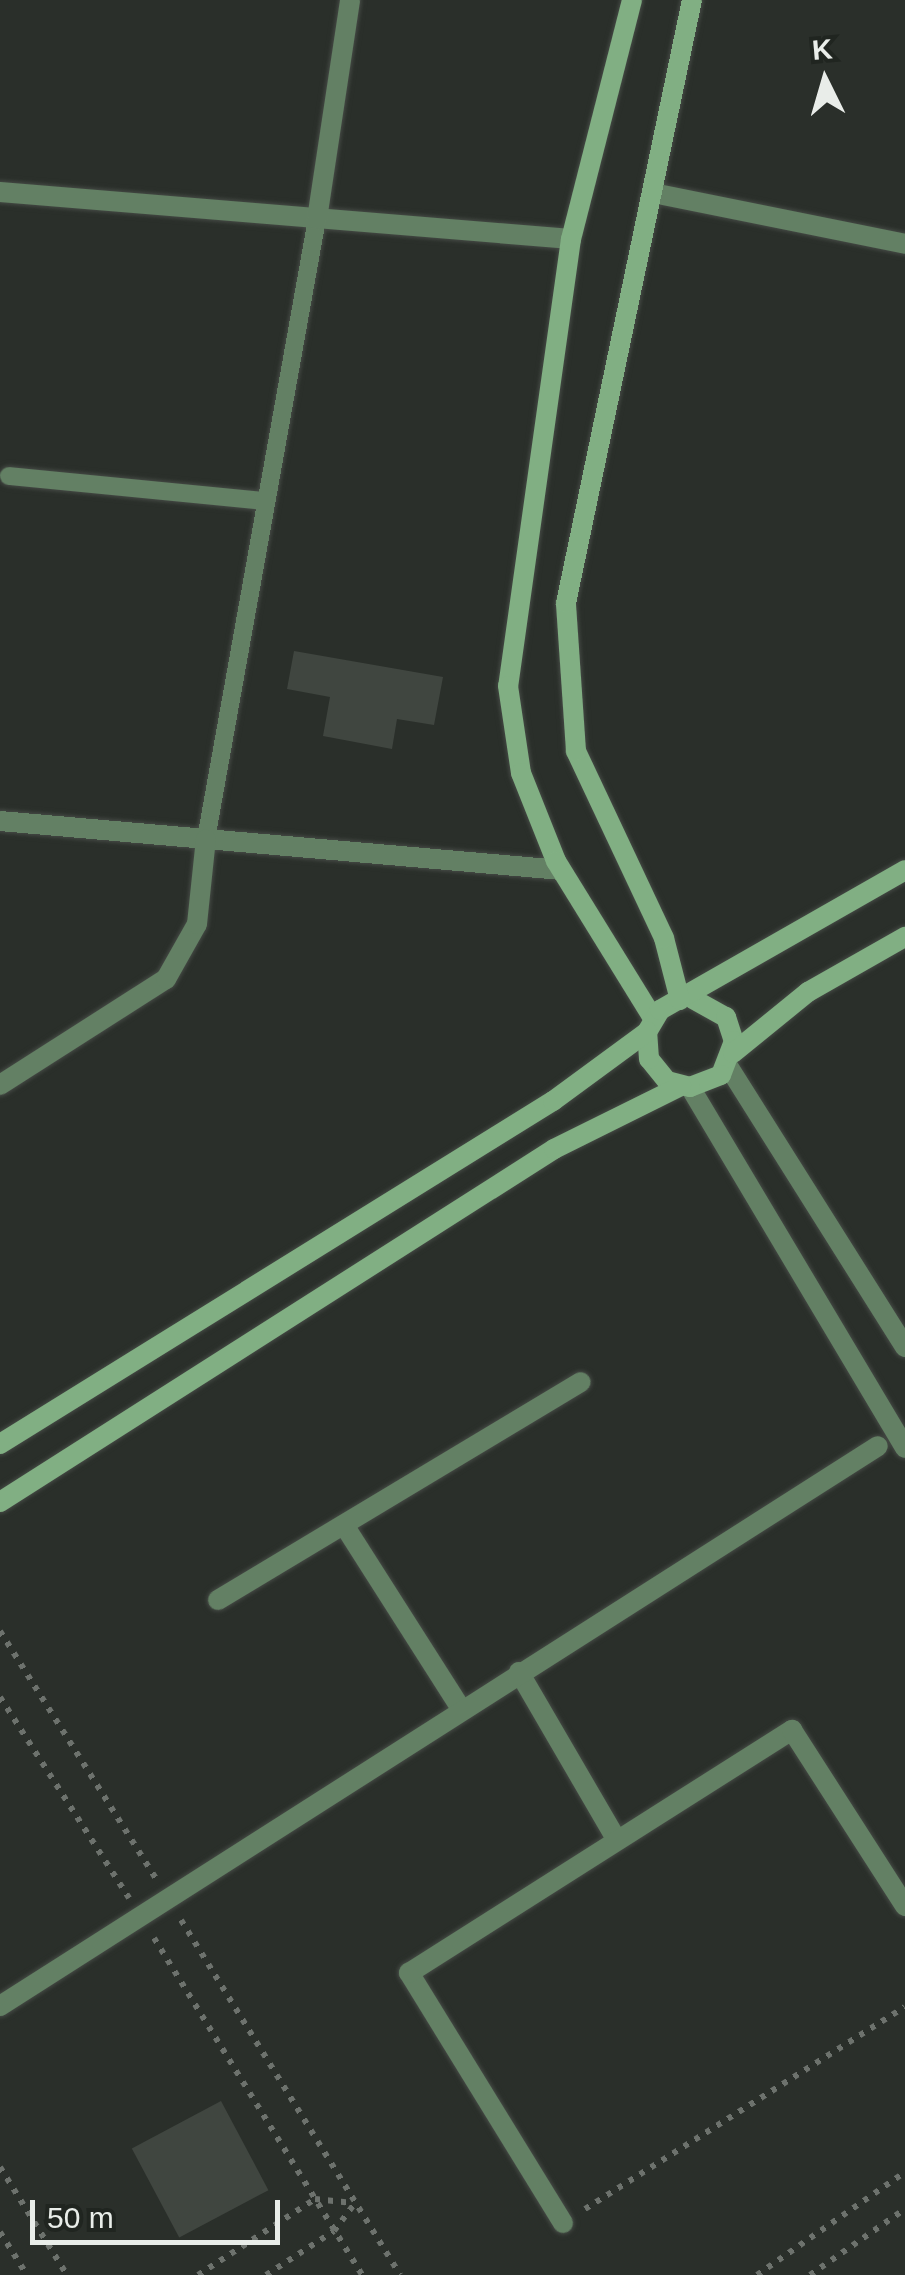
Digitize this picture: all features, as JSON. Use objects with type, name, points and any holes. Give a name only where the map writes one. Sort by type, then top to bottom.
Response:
[{"type":"street","points":[[317,219],[350,0]]},
{"type":"street","points":[[632,0],[571,239],[508,686],[521,772],[561,870],[650,1025],[656,1072],[686,1086],[905,1448]]},
{"type":"street","points":[[692,0],[566,603],[568,688],[576,751],[664,938],[686,999],[726,1017],[730,1060],[905,1347]]},
{"type":"street","points":[[0,192],[571,239]]},
{"type":"street","points":[[653,193],[905,244]]},
{"type":"street","points":[[0,821],[561,870]]},
{"type":"street","points":[[0,1085],[166,979],[197,924],[206,838]]},
{"type":"street","points":[[0,1444],[553,1101],[686,999],[905,870]]},
{"type":"street","points":[[0,1502],[554,1149],[686,1086],[730,1060],[808,992],[905,937]]},
{"type":"street","points":[[218,1600],[581,1382]]},
{"type":"street","points":[[0,2006],[461,1708],[878,1446]]},
{"type":"street","points":[[344,1525],[461,1708]]},
{"type":"street","points":[[519,1672],[614,1835]]},
{"type":"street","points":[[562,2223],[408,1972],[614,1835],[792,1730],[905,1906]]},
{"type":"lane","points":[[206,838],[262,501],[317,219]]},
{"type":"lane","points":[[9,476],[262,501]]},
{"type":"path","points":[[0,1630],[400,2275]]},
{"type":"path","points":[[0,1697],[141,1916],[362,2275]]},
{"type":"path","points":[[562,2223],[905,2007]]},
{"type":"path","points":[[0,2167],[67,2275]]},
{"type":"path","points":[[757,2275],[905,2172]]},
{"type":"path","points":[[198,2275],[315,2200],[354,2203]]},
{"type":"path","points":[[266,2275],[334,2230],[354,2203]]},
{"type":"path","points":[[810,2275],[905,2209]]},
{"type":"path","points":[[0,2232],[27,2275]]},
{"type":"building","points":[[294,651],[443,677],[434,725],[397,719],[392,749],[323,736],[330,697],[287,689]]},
{"type":"building","points":[[221,2101],[268,2190],[179,2238],[132,2148]]}]
